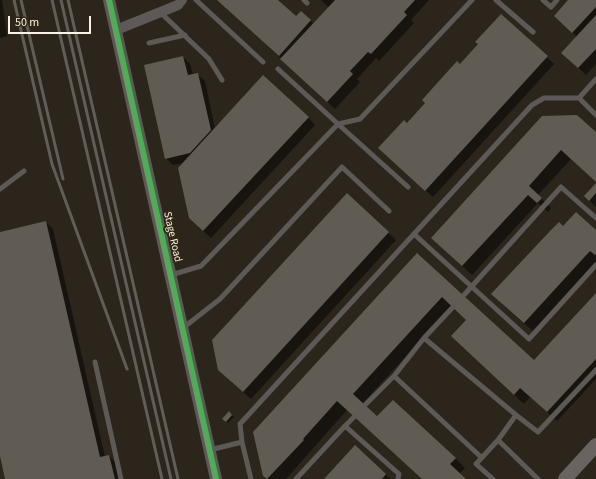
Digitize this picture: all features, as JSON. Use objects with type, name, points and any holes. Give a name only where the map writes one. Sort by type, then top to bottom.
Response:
[{"type":"main road","points":[[565,479],[596,445]]},
{"type":"street","name":"Stage Road","points":[[109,0],[216,479]]},
{"type":"street","points":[[116,30],[178,5],[182,0]]},
{"type":"lane","points":[[196,0],[263,62]]},
{"type":"lane","points":[[170,276],[201,266],[338,124],[360,119],[472,0]]},
{"type":"lane","points":[[496,0],[533,32]]},
{"type":"lane","points":[[543,0],[550,7],[557,0]]},
{"type":"lane","points":[[160,12],[209,59],[222,80]]},
{"type":"lane","points":[[149,43],[184,35]]},
{"type":"lane","points":[[278,69],[408,188]]},
{"type":"lane","points":[[579,98],[596,79]]},
{"type":"lane","points":[[251,479],[242,442],[240,424],[532,105],[544,98],[579,98],[596,115]]},
{"type":"lane","points":[[182,329],[220,299],[342,167],[389,211]]},
{"type":"lane","points":[[0,189],[24,171]]},
{"type":"lane","points":[[464,295],[561,187],[596,218]]},
{"type":"lane","points":[[414,234],[529,339],[596,265]]},
{"type":"lane","points":[[365,405],[394,376],[424,338],[453,307]]},
{"type":"lane","points":[[424,338],[538,432],[596,370]]},
{"type":"lane","points":[[95,362],[121,479]]},
{"type":"lane","points":[[394,376],[481,457]]},
{"type":"lane","points":[[493,479],[476,464],[498,440],[516,415]]},
{"type":"lane","points":[[296,479],[354,417]]},
{"type":"lane","points":[[345,426],[399,474],[398,479]]},
{"type":"lane","points":[[498,440],[538,479]]},
{"type":"lane","points":[[210,450],[242,442]]},
{"type":"building","points":[[217,0],[278,0],[296,16],[301,11],[311,20],[279,56]]},
{"type":"building","points":[[335,0],[415,0],[404,12],[407,15],[371,54],[368,52],[350,71],[353,74],[327,102],[280,59]]},
{"type":"building","points":[[568,0],[596,0],[596,7],[572,33],[554,16]]},
{"type":"building","points":[[501,14],[548,56],[425,191],[378,148],[404,120],[407,123],[425,103],[422,100],[457,61],[460,64],[478,44],[475,42]]},
{"type":"building","points":[[596,15],[596,49],[578,68],[561,53]]},
{"type":"building","points":[[183,56],[188,75],[198,73],[211,130],[190,153],[165,159],[144,65]]},
{"type":"building","points":[[263,75],[309,117],[203,231],[189,218],[178,168]]},
{"type":"building","points":[[577,115],[596,132],[596,182],[561,150],[529,186],[542,198],[537,203],[528,195],[462,266],[431,238],[542,116]]},
{"type":"building","points":[[596,183],[596,193],[589,201],[584,196]]},
{"type":"building","points":[[347,193],[389,232],[243,392],[218,370],[212,340]]},
{"type":"building","points":[[576,212],[596,230],[596,254],[595,255],[590,251],[524,323],[491,294],[559,222],[563,226]]},
{"type":"building","points":[[46,221],[100,457],[109,455],[115,479],[5,479],[0,456],[0,232]]},
{"type":"building","points":[[417,253],[534,360],[596,293],[596,359],[547,412],[520,388],[514,395],[451,336],[466,320],[442,297],[353,394],[377,416],[393,400],[456,458],[450,464],[466,479],[422,479],[337,401],[303,439],[304,440],[267,479],[263,476],[253,432]]},
{"type":"building","points":[[229,411],[232,415],[226,422],[222,419]]},
{"type":"building","points":[[355,445],[386,474],[382,479],[324,479]]},
{"type":"railway","points":[[14,0],[52,164],[127,369]]},
{"type":"railway","points":[[21,0],[63,179]]},
{"type":"railway","points":[[52,0],[162,479]]},
{"type":"railway","points":[[61,0],[171,479]]},
{"type":"railway","points":[[68,0],[178,479]]},
{"type":"cycle path","points":[[109,0],[216,479]]}]
